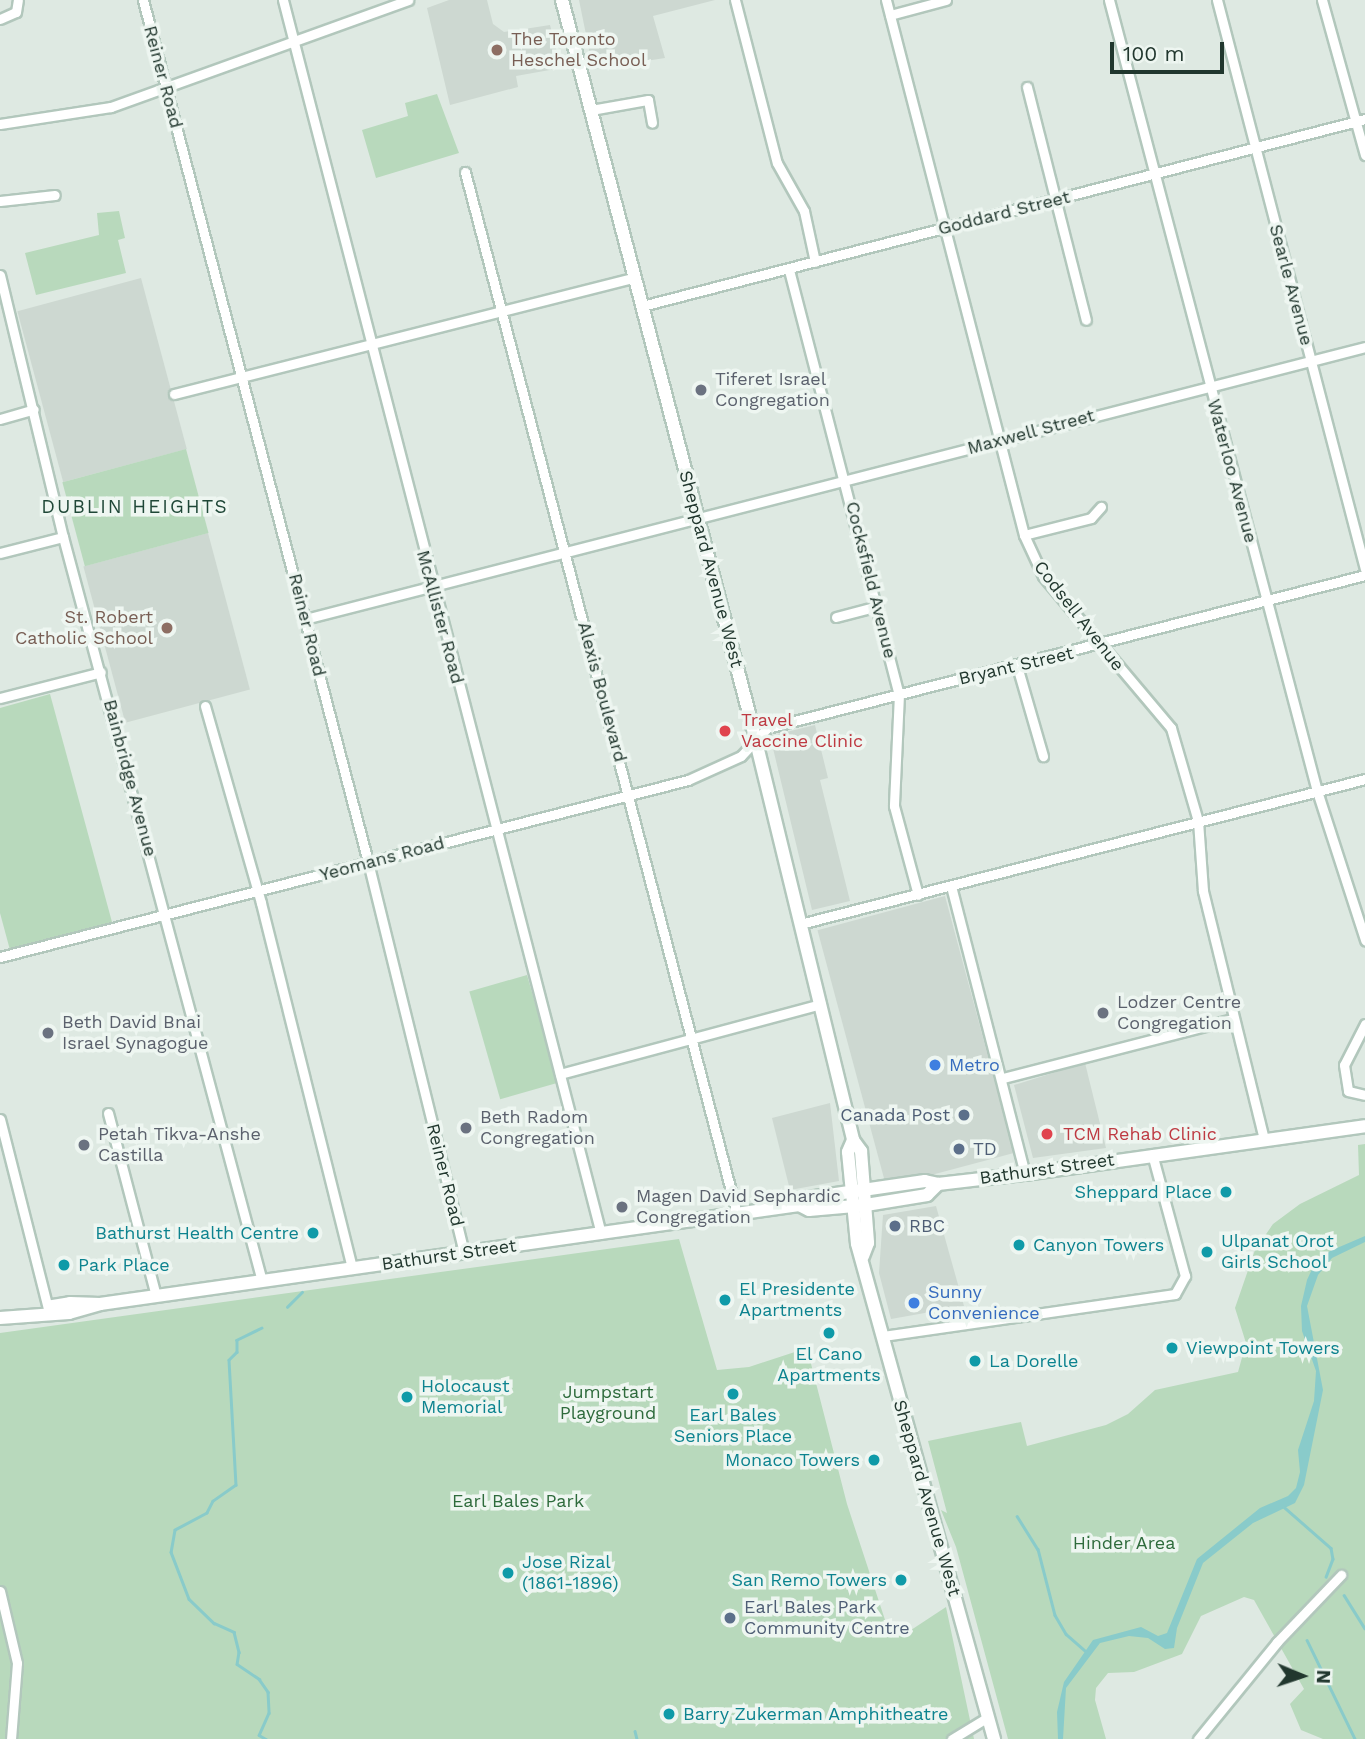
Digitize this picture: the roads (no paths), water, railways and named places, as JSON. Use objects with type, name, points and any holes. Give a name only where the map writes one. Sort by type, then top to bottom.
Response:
[{"type":"main road","name":"Sheppard Avenue West","points":[[562,0],[698,518],[853,1140],[861,1150],[859,1199],[868,1243],[863,1256],[994,1739]]},
{"type":"main road","name":"Bathurst Street","points":[[0,1318],[49,1311],[53,1306],[70,1303],[100,1304],[737,1214],[799,1206],[809,1210],[859,1199],[927,1195],[938,1184],[1365,1126]]},
{"type":"street","points":[[0,19],[16,12],[18,0]]},
{"type":"street","name":"Reiner Road","points":[[143,0],[368,862],[464,1252]]},
{"type":"street","name":"McAllister Road","points":[[283,0],[432,588],[601,1234]]},
{"type":"street","points":[[0,124],[81,114],[166,88],[408,0]]},
{"type":"street","points":[[736,0],[777,163],[804,211],[815,262]]},
{"type":"street","name":"Codsell Avenue","points":[[886,0],[1024,535],[1043,576],[1171,727],[1198,821],[1203,891],[1265,1139]]},
{"type":"street","points":[[890,15],[946,0]]},
{"type":"street","name":"Waterloo Avenue","points":[[1109,0],[1317,791],[1365,940]]},
{"type":"street","name":"Searle Avenue","points":[[1217,0],[1365,569]]},
{"type":"street","points":[[1322,0],[1361,120],[1365,155]]},
{"type":"street","points":[[1027,87],[1086,320]]},
{"type":"street","points":[[591,110],[648,100],[652,122]]},
{"type":"street","name":"Goddard Street","points":[[642,306],[1361,120]]},
{"type":"street","name":"Alexis Boulevard","points":[[465,172],[503,309],[737,1214]]},
{"type":"street","points":[[0,201],[55,195]]},
{"type":"street","name":"Cocksfield Avenue","points":[[789,270],[899,694],[894,806],[918,895]]},
{"type":"street","name":"Bainbridge Avenue","points":[[0,275],[63,537],[262,1281]]},
{"type":"street","points":[[174,394],[635,277]]},
{"type":"street","name":"Maxwell Street","points":[[305,619],[846,482],[1365,346]]},
{"type":"street","points":[[0,419],[34,409]]},
{"type":"street","points":[[1024,535],[1091,518],[1101,507]]},
{"type":"street","points":[[0,553],[63,537]]},
{"type":"street","name":"Bryant Street","points":[[754,743],[767,728],[1100,646],[1265,598],[1365,575]]},
{"type":"street","points":[[836,617],[878,606]]},
{"type":"street","points":[[1017,666],[1043,757]]},
{"type":"street","points":[[0,698],[101,672]]},
{"type":"street","points":[[205,706],[257,891],[352,1269]]},
{"type":"street","name":"Yeomans Road","points":[[0,957],[629,795],[723,766],[754,743]]},
{"type":"street","points":[[800,924],[1365,779]]},
{"type":"street","points":[[951,886],[1003,1078],[1025,1174]]},
{"type":"street","points":[[560,1074],[821,1004]]},
{"type":"street","points":[[1003,1078],[1233,1019]]},
{"type":"street","points":[[1365,1024],[1343,1065],[1348,1091],[1365,1095]]},
{"type":"street","points":[[108,1113],[156,1296]]},
{"type":"street","points":[[0,1119],[49,1311]]},
{"type":"street","points":[[883,1336],[1175,1294],[1185,1276],[1152,1154]]},
{"type":"street","points":[[1198,1739],[1277,1642],[1341,1575]]},
{"type":"street","points":[[0,1591],[17,1663],[11,1739]]},
{"type":"street","points":[[952,1739],[988,1717]]},
{"type":"water","points":[[1365,1236],[1365,1242],[1332,1258],[1318,1275],[1307,1306],[1323,1390],[1304,1485],[1295,1503],[1253,1523],[1203,1563],[1177,1628],[1174,1648],[1165,1649],[1148,1638],[1129,1636],[1100,1643],[1066,1688],[1063,1739],[1058,1739],[1057,1712],[1064,1682],[1093,1640],[1141,1627],[1158,1636],[1167,1633],[1197,1559],[1260,1508],[1288,1496],[1296,1488],[1300,1472],[1298,1450],[1314,1401],[1316,1371],[1302,1331],[1301,1306],[1307,1280],[1314,1265],[1330,1251]]},
{"type":"waterway","points":[[287,1307],[302,1292]]},
{"type":"waterway","points":[[262,1328],[237,1340],[237,1352],[229,1360],[236,1485],[213,1501],[207,1513],[175,1530],[171,1552],[189,1599],[214,1623],[234,1632],[239,1652],[237,1664],[259,1679],[268,1692],[269,1713],[259,1735],[266,1739]]},
{"type":"waterway","points":[[1284,1507],[1331,1548],[1333,1559],[1326,1577]]},
{"type":"waterway","points":[[1017,1516],[1038,1549],[1055,1615],[1066,1634],[1088,1653]]},
{"type":"waterway","points":[[1344,1595],[1365,1628]]},
{"type":"waterway","points":[[1307,1640],[1355,1739]]},
{"type":"waterway","points":[[635,1731],[637,1739]]},
{"type":"place","name":"The Toronto Heschel School","points":[[497,50]]},
{"type":"place","name":"Tiferet Israel Congregation","points":[[701,390]]},
{"type":"place","name":"St. Robert Catholic School","points":[[167,628]]},
{"type":"place","name":"Travel Vaccine Clinic","points":[[725,731]]},
{"type":"place","name":"Lodzer Centre Congregation","points":[[1103,1013]]},
{"type":"place","name":"Beth David Bnai Israel Synagogue","points":[[48,1033]]},
{"type":"place","name":"Metro","points":[[935,1065]]},
{"type":"place","name":"Canada Post","points":[[964,1115]]},
{"type":"place","name":"Beth Radom Congregation","points":[[466,1128]]},
{"type":"place","name":"TCM Rehab Clinic","points":[[1047,1134]]},
{"type":"place","name":"Petah Tikva-Anshe Castilla","points":[[84,1145]]},
{"type":"place","name":"TD","points":[[959,1149]]},
{"type":"place","name":"Sheppard Place","points":[[1226,1192]]},
{"type":"place","name":"Magen David Sephardic Congregation","points":[[622,1207]]},
{"type":"place","name":"RBC","points":[[895,1226]]},
{"type":"place","name":"Bathurst Health Centre","points":[[313,1233]]},
{"type":"place","name":"Canyon Towers","points":[[1019,1245]]},
{"type":"place","name":"Ulpanat Orot Girls School","points":[[1207,1252]]},
{"type":"place","name":"Park Place","points":[[64,1265]]},
{"type":"place","name":"El Presidente Apartments","points":[[725,1300]]},
{"type":"place","name":"Sunny Convenience","points":[[914,1303]]},
{"type":"place","name":"El Cano Apartments","points":[[829,1333]]},
{"type":"place","name":"Viewpoint Towers","points":[[1172,1348]]},
{"type":"place","name":"La Dorelle","points":[[975,1361]]},
{"type":"place","name":"Earl Bales Seniors Place","points":[[733,1394]]},
{"type":"place","name":"Holocaust Memorial","points":[[407,1397]]},
{"type":"place","name":"Monaco Towers","points":[[874,1460]]},
{"type":"place","name":"Jose Rizal (1861-1896)","points":[[508,1573]]},
{"type":"place","name":"San Remo Towers","points":[[901,1580]]},
{"type":"place","name":"Earl Bales Park Community Centre","points":[[730,1618]]},
{"type":"place","name":"Barry Zukerman Amphitheatre","points":[[669,1714]]},
{"type":"district","name":"DUBLIN HEIGHTS","points":[[135,507]]},
{"type":"park label","name":"Jumpstart Playground","points":[[608,1403]]},
{"type":"park label","name":"Earl Bales Park","points":[[518,1501]]},
{"type":"park label","name":"Hinder Area","points":[[1124,1543]]}]
